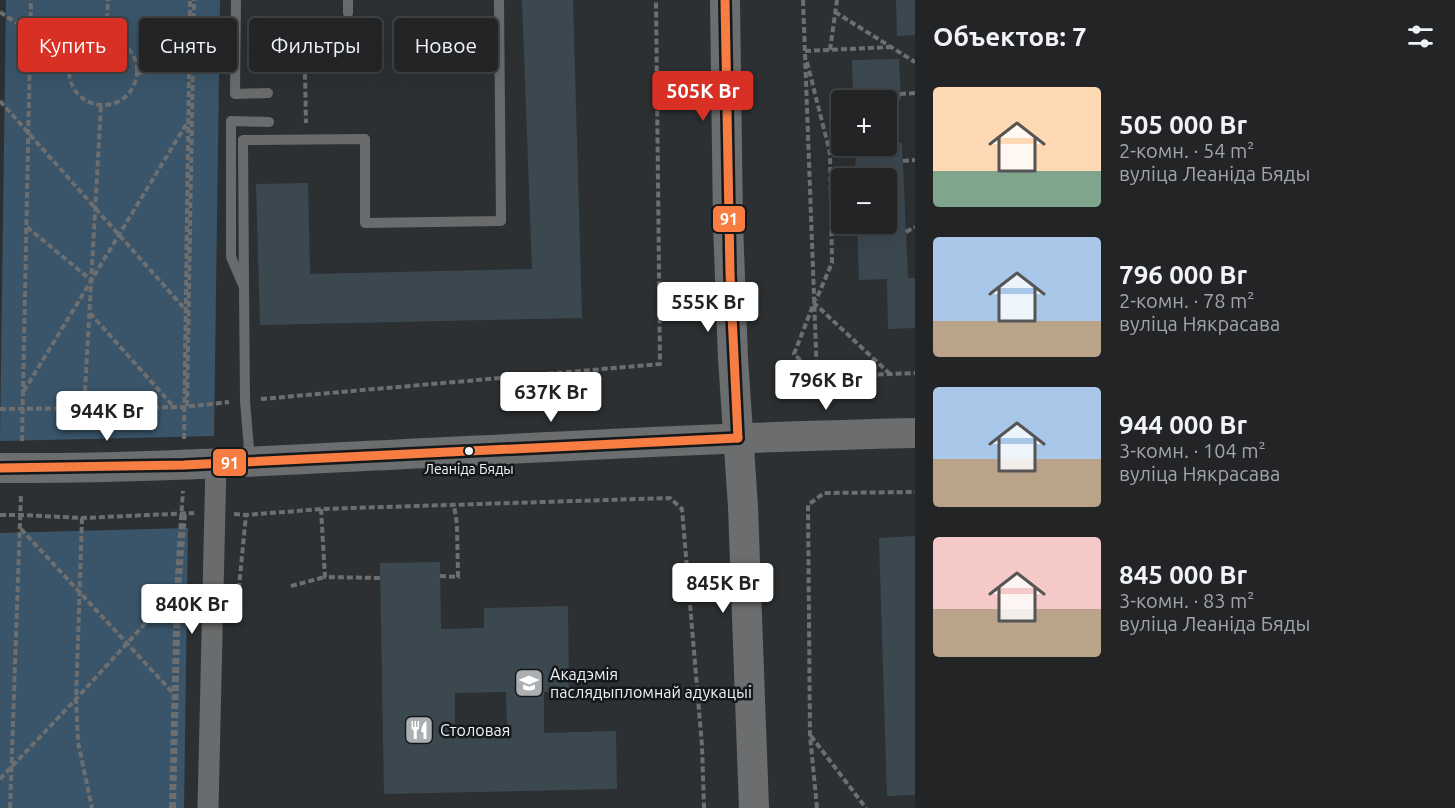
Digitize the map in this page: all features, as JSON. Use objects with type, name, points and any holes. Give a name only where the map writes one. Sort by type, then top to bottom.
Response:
[{"type":"main road","points":[[725,0],[728,236],[743,507],[754,808]]},
{"type":"main road","points":[[0,468],[172,465],[666,441],[915,433]]},
{"type":"street","points":[[208,808],[216,463]]},
{"type":"lane","points":[[236,0],[235,94],[268,93]]},
{"type":"lane","points":[[348,0],[348,14]]},
{"type":"lane","points":[[250,462],[245,400],[243,140],[365,139],[365,223],[501,221],[499,0]]},
{"type":"lane","points":[[244,287],[231,257],[231,121],[269,122]]},
{"type":"path","points":[[30,18],[31,0]]},
{"type":"path","points":[[107,18],[108,0]]},
{"type":"path","points":[[192,0],[192,18]]},
{"type":"path","points":[[0,409],[185,407],[660,363],[656,0]]},
{"type":"path","points":[[803,0],[817,377]]},
{"type":"path","points":[[830,50],[837,0]]},
{"type":"path","points":[[0,12],[18,24]]},
{"type":"path","points":[[836,12],[915,62]]},
{"type":"path","points":[[69,72],[74,90],[91,103],[112,104],[121,100],[135,84],[137,73],[136,63],[127,46]]},
{"type":"path","points":[[805,51],[891,47]]},
{"type":"path","points":[[805,51],[830,153],[832,263],[794,354],[817,377],[915,373]]},
{"type":"path","points":[[24,410],[29,72]]},
{"type":"path","points":[[137,73],[150,72]]},
{"type":"path","points":[[185,407],[188,122],[191,72]]},
{"type":"path","points":[[185,407],[191,72]]},
{"type":"path","points":[[301,72],[305,75],[306,140]]},
{"type":"path","points":[[900,94],[915,93]]},
{"type":"path","points":[[0,101],[185,309]]},
{"type":"path","points":[[84,409],[101,105]]},
{"type":"path","points":[[24,391],[188,122]]},
{"type":"path","points":[[903,161],[915,160]]},
{"type":"path","points":[[27,227],[91,280]]},
{"type":"path","points":[[906,231],[915,227]]},
{"type":"path","points":[[814,303],[890,374]]},
{"type":"path","points":[[90,312],[174,407]]},
{"type":"path","points":[[817,808],[810,735],[808,505],[824,493],[915,492]]},
{"type":"path","points":[[0,515],[82,518],[184,513],[246,514],[321,509],[670,498],[682,509],[702,746],[704,808]]},
{"type":"path","points":[[440,576],[458,577],[454,505]]},
{"type":"path","points":[[321,509],[325,577]]},
{"type":"path","points":[[173,808],[176,590],[184,513]]},
{"type":"path","points":[[173,808],[179,590],[184,513]]},
{"type":"path","points":[[10,808],[21,515]]},
{"type":"path","points":[[82,518],[76,699],[78,742],[92,808]]},
{"type":"path","points":[[20,529],[174,693]]},
{"type":"path","points":[[291,586],[325,577],[380,578]]},
{"type":"path","points":[[0,779],[176,590]]},
{"type":"path","points":[[810,735],[866,808]]},
{"type":"shaded area","points":[[6,0],[220,0],[220,18],[139,18],[139,72],[219,72],[214,436],[0,441]]},
{"type":"shaded area","points":[[188,528],[184,808],[0,808],[0,533]]},
{"type":"building","points":[[522,0],[573,0],[582,318],[260,325],[256,184],[308,183],[310,274],[532,269]]},
{"type":"building","points":[[896,0],[915,0],[915,35],[897,36]]},
{"type":"building","points":[[899,59],[901,100],[897,100],[897,90],[853,90],[852,60]]},
{"type":"building","points":[[897,143],[902,143],[908,278],[915,278],[915,328],[888,329],[887,279],[859,280],[857,234],[897,234],[897,168],[856,168],[855,156],[897,156]]},
{"type":"building","points":[[915,536],[915,795],[887,796],[879,538]]},
{"type":"building","name":"Акадэмія паслядыпломнай адукацыі","points":[[440,562],[441,629],[484,628],[484,608],[568,606],[569,691],[544,692],[544,733],[616,731],[617,789],[384,794],[380,563]],"holes":[[[506,692],[507,732],[455,733],[455,693]]]},
{"type":"transit line","name":"91","points":[[725,0],[730,274],[738,438]]},
{"type":"transit line","name":"91","points":[[0,468],[184,465],[738,438]]},
{"type":"place","name":"Леаніда Бяды","points":[[469,451]]},
{"type":"place","name":"Акадэмія паслядыпломнай адукацыі","points":[[529,683]]},
{"type":"place","name":"Столовая","points":[[419,730]]}]
